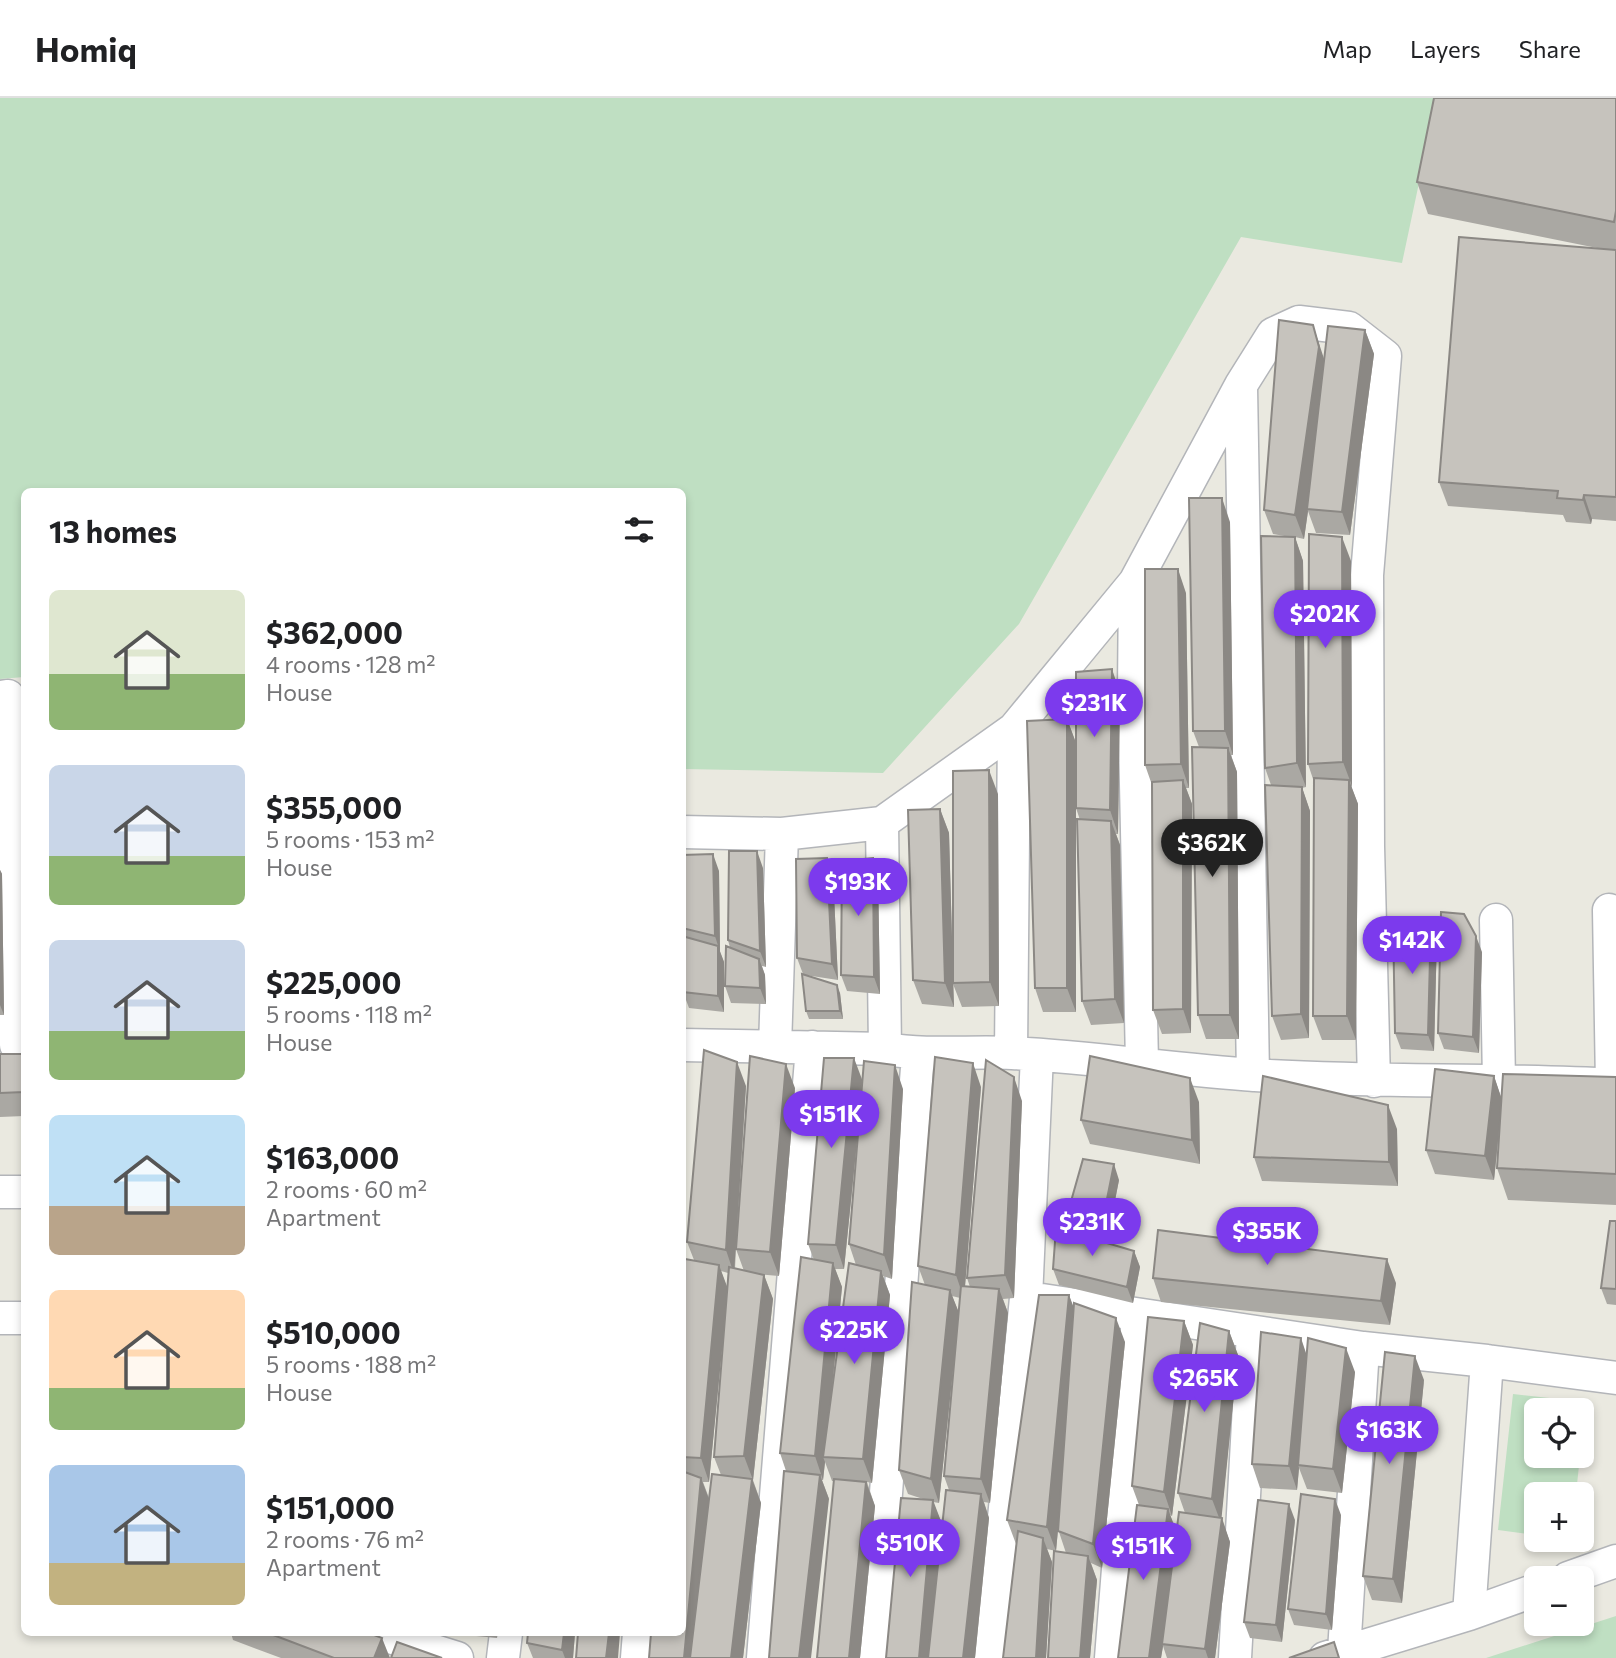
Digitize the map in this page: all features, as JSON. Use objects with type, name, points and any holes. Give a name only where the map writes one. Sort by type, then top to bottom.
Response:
[{"type":"street","points":[[686,832],[782,834],[882,822],[1014,729],[1135,582],[1241,385],[1273,334],[1299,322],[1349,328],[1385,356],[1367,575],[1368,846],[1374,1081]]},
{"type":"street","points":[[1241,385],[1253,1075]]},
{"type":"street","points":[[1135,582],[1142,1063]]},
{"type":"street","points":[[0,697],[8,696],[13,1046]]},
{"type":"street","points":[[990,1658],[1026,1298],[1024,1054],[1014,729]]},
{"type":"street","points":[[882,822],[886,1049]]},
{"type":"street","points":[[775,1046],[782,834]]},
{"type":"street","points":[[686,1045],[812,1046],[886,1049],[918,1054],[1024,1054],[1253,1075],[1374,1081],[1614,1085],[1609,910]]},
{"type":"street","points":[[1496,920],[1499,1081]]},
{"type":"street","points":[[763,1658],[812,1046]]},
{"type":"street","points":[[874,1658],[918,1054]]},
{"type":"street","points":[[0,1192],[21,1192]]},
{"type":"street","points":[[1026,1298],[1363,1348],[1616,1378]]},
{"type":"street","points":[[1111,1658],[1138,1315]]},
{"type":"street","points":[[0,1318],[21,1318]]},
{"type":"street","points":[[1235,1658],[1253,1333]]},
{"type":"street","points":[[1363,1348],[1334,1655],[1524,1594]]},
{"type":"street","points":[[1469,1614],[1487,1361]]},
{"type":"street","points":[[1594,1569],[1616,1561]]},
{"type":"street","points":[[391,1636],[457,1658]]},
{"type":"street","points":[[503,1658],[506,1636]]},
{"type":"street","points":[[638,1658],[639,1636]]},
{"type":"green space","points":[[0,98],[1437,98],[1402,263],[1241,237],[1019,624],[883,773],[686,769],[686,488],[21,488],[21,677],[0,679]]},
{"type":"green space","points":[[1513,1394],[1550,1398],[1524,1398],[1524,1468],[1579,1468],[1577,1482],[1524,1482],[1524,1533],[1498,1530]]},
{"type":"green space","points":[[1616,1616],[1616,1658],[1486,1658],[1554,1636],[1594,1636],[1594,1623]]},
{"type":"building","points":[[1434,98],[1616,98],[1614,222],[1417,182]]},
{"type":"building","points":[[1459,237],[1616,250],[1616,497],[1584,495],[1583,500],[1557,498],[1558,491],[1439,482]]},
{"type":"building","points":[[1279,320],[1313,325],[1319,347],[1295,515],[1264,510]]},
{"type":"building","points":[[1328,326],[1365,330],[1342,512],[1307,509]]},
{"type":"building","points":[[1189,498],[1222,498],[1225,731],[1193,731]]},
{"type":"building","points":[[1309,534],[1342,537],[1343,762],[1308,764]]},
{"type":"building","points":[[1261,536],[1295,537],[1297,763],[1265,768]]},
{"type":"building","points":[[1145,569],[1178,569],[1181,764],[1145,765]]},
{"type":"building","points":[[1112,669],[1110,810],[1076,808],[1076,672]]},
{"type":"building","points":[[1067,719],[1067,988],[1035,988],[1027,721]]},
{"type":"building","points":[[1192,747],[1228,748],[1230,1015],[1198,1015]]},
{"type":"building","points":[[989,770],[990,982],[953,983],[953,771]]},
{"type":"building","points":[[1314,778],[1349,780],[1347,1016],[1313,1016]]},
{"type":"building","points":[[1183,780],[1183,1009],[1153,1010],[1152,782]]},
{"type":"building","points":[[1265,785],[1302,787],[1301,1014],[1272,1016]]},
{"type":"building","points":[[940,809],[945,983],[913,980],[908,810]]},
{"type":"building","points":[[1077,819],[1111,821],[1115,999],[1082,1001]]},
{"type":"building","points":[[729,851],[757,851],[760,951],[728,940]]},
{"type":"building","points":[[713,854],[715,936],[686,929],[686,855]]},
{"type":"building","points":[[827,858],[832,964],[797,958],[796,859]]},
{"type":"building","points":[[873,858],[874,977],[841,975],[842,861]]},
{"type":"building","points":[[1441,912],[1464,914],[1476,936],[1473,1037],[1438,1033]]},
{"type":"building","points":[[1431,919],[1428,1035],[1395,1033],[1393,921]]},
{"type":"building","points":[[686,937],[718,946],[718,996],[686,992]]},
{"type":"building","points":[[726,946],[759,959],[760,988],[725,986]]},
{"type":"building","points":[[802,974],[837,985],[840,1011],[806,1011]]},
{"type":"building","points":[[704,1050],[737,1062],[726,1250],[687,1242]]},
{"type":"building","points":[[0,1054],[21,1054],[21,1092],[0,1093]]},
{"type":"building","points":[[750,1056],[786,1064],[770,1252],[736,1249]]},
{"type":"building","points":[[1090,1056],[1190,1078],[1192,1140],[1081,1120]]},
{"type":"building","points":[[935,1057],[973,1063],[956,1275],[918,1266]]},
{"type":"building","points":[[824,1058],[854,1058],[836,1245],[808,1244]]},
{"type":"building","points":[[986,1060],[1014,1077],[1005,1275],[967,1278]]},
{"type":"building","points":[[864,1061],[895,1065],[884,1255],[849,1244]]},
{"type":"building","points":[[1435,1069],[1494,1076],[1485,1156],[1426,1150]]},
{"type":"building","points":[[1503,1074],[1616,1077],[1616,1174],[1497,1168]]},
{"type":"building","points":[[1263,1076],[1388,1105],[1389,1162],[1254,1157]]},
{"type":"building","points":[[1083,1159],[1114,1164],[1101,1229],[1066,1219]]},
{"type":"building","points":[[1610,1221],[1616,1221],[1616,1289],[1601,1288]]},
{"type":"building","points":[[1056,1228],[1134,1251],[1127,1287],[1053,1269]]},
{"type":"building","points":[[1158,1230],[1387,1259],[1381,1301],[1153,1278]]},
{"type":"building","points":[[801,1257],[833,1263],[815,1456],[780,1453]]},
{"type":"building","points":[[686,1259],[719,1265],[701,1458],[686,1457]]},
{"type":"building","points":[[849,1263],[881,1271],[863,1459],[823,1457]]},
{"type":"building","points":[[729,1267],[764,1275],[744,1456],[714,1457]]},
{"type":"building","points":[[912,1282],[950,1290],[931,1479],[899,1470]]},
{"type":"building","points":[[961,1286],[999,1289],[981,1479],[944,1476]]},
{"type":"building","points":[[1039,1295],[1069,1295],[1047,1527],[1007,1520]]},
{"type":"building","points":[[1074,1303],[1116,1318],[1093,1544],[1058,1531]]},
{"type":"building","points":[[1148,1317],[1184,1321],[1164,1492],[1132,1486]]},
{"type":"building","points":[[1200,1323],[1229,1331],[1212,1499],[1178,1493]]},
{"type":"building","points":[[1261,1332],[1301,1338],[1289,1466],[1252,1464]]},
{"type":"building","points":[[1308,1338],[1346,1348],[1333,1469],[1298,1465]]},
{"type":"building","points":[[1385,1352],[1415,1356],[1393,1579],[1363,1576]]},
{"type":"building","points":[[784,1471],[820,1475],[799,1658],[769,1658]]},
{"type":"building","points":[[686,1472],[701,1478],[684,1658],[649,1658],[651,1636],[686,1636]]},
{"type":"building","points":[[712,1474],[752,1479],[731,1658],[690,1658]]},
{"type":"building","points":[[834,1479],[866,1482],[849,1658],[817,1658]]},
{"type":"building","points":[[946,1490],[981,1494],[963,1658],[928,1658]]},
{"type":"building","points":[[1301,1494],[1335,1499],[1326,1614],[1288,1609]]},
{"type":"building","points":[[901,1498],[933,1500],[919,1658],[886,1658]]},
{"type":"building","points":[[1258,1500],[1289,1504],[1276,1625],[1244,1622]]},
{"type":"building","points":[[1137,1505],[1168,1509],[1149,1658],[1118,1658]]},
{"type":"building","points":[[1179,1512],[1222,1518],[1205,1649],[1162,1644]]},
{"type":"building","points":[[1018,1531],[1043,1538],[1036,1658],[1003,1658]]},
{"type":"building","points":[[1054,1551],[1088,1556],[1080,1658],[1048,1658]]},
{"type":"building","points":[[276,1636],[382,1638],[374,1658],[334,1658]]},
{"type":"building","points":[[528,1636],[564,1636],[562,1650],[527,1643]]},
{"type":"building","points":[[578,1636],[609,1636],[606,1658],[576,1658]]},
{"type":"building","points":[[397,1642],[442,1658],[391,1658]]},
{"type":"building","points":[[1334,1642],[1339,1658],[1289,1658]]}]
